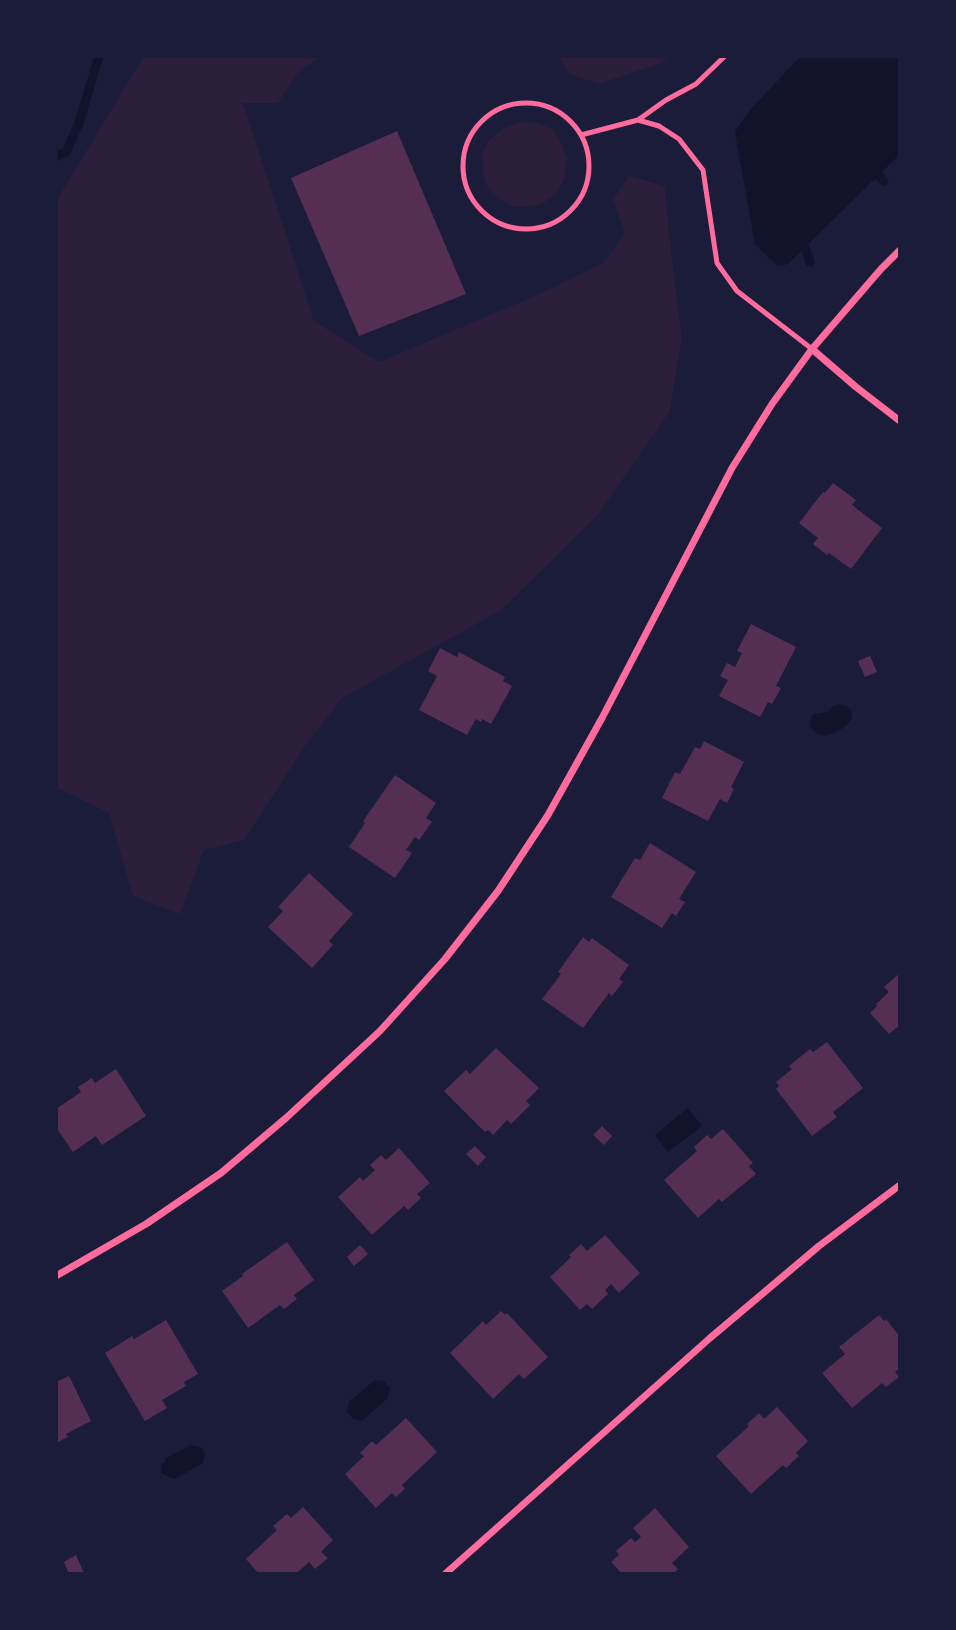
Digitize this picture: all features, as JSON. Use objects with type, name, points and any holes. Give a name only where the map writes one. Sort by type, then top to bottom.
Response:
[{"type":"street","points":[[56,1276],[146,1224],[221,1173],[286,1118],[380,1031],[445,959],[498,891],[548,815],[602,718],[732,468],[772,404],[812,348],[900,250]]},
{"type":"street","points":[[812,348],[900,421]]},
{"type":"street","points":[[446,1574],[720,1329],[819,1246],[900,1185]]},
{"type":"lane","points":[[581,135],[638,120],[666,100],[696,84],[725,56]]},
{"type":"lane","points":[[520,103],[540,104],[558,111],[574,123],[581,135],[590,162],[587,183],[578,202],[564,218],[544,227],[523,230],[502,225],[484,214],[470,198],[463,178],[463,156],[470,136],[483,119],[501,107],[520,103]]},
{"type":"lane","points":[[638,120],[659,126],[679,139],[703,170],[717,263],[737,291],[812,348]]},
{"type":"shaded area","points":[[144,56],[322,56],[299,71],[278,103],[243,103],[314,321],[379,362],[540,294],[603,263],[625,233],[613,200],[629,176],[665,186],[682,338],[670,411],[597,516],[500,611],[342,698],[305,746],[244,840],[204,850],[180,914],[133,896],[109,813],[56,787],[56,201]]},
{"type":"shaded area","points":[[558,56],[669,56],[662,63],[599,84],[570,74]]},
{"type":"shaded area","points":[[801,56],[900,56],[900,154],[788,264],[778,266],[755,244],[735,132],[750,110]]},
{"type":"shaded area","points":[[520,122],[537,123],[552,129],[561,142],[567,159],[564,180],[556,194],[533,206],[515,207],[488,189],[483,175],[482,153],[489,141],[503,128]]},
{"type":"shaded area","points":[[839,704],[848,707],[852,712],[852,718],[846,726],[824,736],[811,728],[812,716],[828,712]]},
{"type":"shaded area","points":[[688,1108],[702,1126],[668,1152],[655,1135]]},
{"type":"shaded area","points":[[375,1380],[384,1381],[390,1388],[387,1398],[362,1421],[354,1419],[347,1412],[349,1402]]},
{"type":"shaded area","points":[[191,1445],[203,1450],[203,1463],[175,1479],[161,1472],[166,1458]]},
{"type":"building","points":[[397,131],[466,294],[359,336],[291,178]]},
{"type":"building","points":[[833,483],[856,500],[852,505],[882,528],[851,569],[813,544],[818,538],[799,523]]},
{"type":"building","points":[[751,624],[796,647],[776,686],[781,688],[772,704],[768,702],[760,717],[719,696],[728,680],[720,676],[727,663],[735,667],[742,653],[737,651]]},
{"type":"building","points":[[440,648],[457,657],[459,652],[505,677],[503,681],[512,686],[491,724],[476,719],[467,735],[419,710],[437,676],[428,671]]},
{"type":"building","points":[[870,656],[877,672],[865,677],[858,661]]},
{"type":"building","points":[[704,741],[744,762],[731,787],[734,789],[727,803],[720,799],[708,821],[662,798],[675,772],[680,774],[695,747],[700,749]]},
{"type":"building","points":[[395,775],[436,803],[426,818],[432,822],[419,840],[415,837],[406,850],[412,853],[395,878],[349,847],[365,823],[363,821]]},
{"type":"building","points":[[650,843],[696,872],[679,899],[685,902],[676,916],[672,913],[662,928],[611,897],[635,858],[640,860]]},
{"type":"building","points":[[309,873],[353,914],[329,941],[333,945],[312,968],[268,927],[283,911],[278,907]]},
{"type":"building","points":[[583,937],[589,942],[592,938],[629,965],[619,979],[623,982],[612,996],[609,993],[583,1028],[542,999]]},
{"type":"building","points":[[900,973],[900,1030],[897,1027],[889,1034],[870,1013],[889,992],[884,987]]},
{"type":"building","points":[[827,1042],[863,1088],[833,1112],[837,1117],[812,1136],[776,1089],[779,1086],[776,1082],[792,1069],[789,1066],[810,1049],[813,1052]]},
{"type":"building","points":[[496,1048],[539,1088],[526,1101],[530,1105],[511,1124],[507,1120],[493,1135],[488,1130],[485,1132],[444,1091],[466,1070],[470,1074]]},
{"type":"building","points":[[116,1069],[146,1116],[102,1145],[96,1136],[73,1152],[56,1127],[56,1109],[81,1092],[78,1087],[92,1078],[95,1083]]},
{"type":"building","points":[[602,1126],[612,1136],[604,1145],[593,1135]]},
{"type":"building","points":[[723,1129],[753,1163],[749,1166],[756,1174],[722,1202],[719,1199],[698,1218],[664,1180],[697,1151],[694,1147],[707,1135],[711,1139]]},
{"type":"building","points":[[475,1146],[486,1157],[478,1166],[466,1154]]},
{"type":"building","points":[[399,1148],[430,1183],[417,1194],[421,1198],[408,1210],[404,1206],[372,1235],[338,1197],[360,1177],[363,1181],[375,1170],[370,1165],[381,1155],[386,1160]]},
{"type":"building","points":[[605,1235],[640,1273],[619,1293],[611,1284],[605,1290],[608,1294],[592,1309],[587,1304],[580,1310],[550,1277],[581,1244],[587,1251]]},
{"type":"building","points":[[287,1242],[314,1280],[294,1295],[297,1299],[284,1309],[280,1305],[248,1328],[222,1291]]},
{"type":"building","points":[[360,1245],[368,1254],[354,1266],[347,1257]]},
{"type":"building","points":[[501,1311],[505,1315],[507,1313],[548,1357],[524,1379],[519,1374],[493,1399],[450,1353],[483,1321],[486,1325]]},
{"type":"building","points":[[879,1315],[884,1321],[886,1319],[900,1337],[900,1368],[895,1372],[899,1377],[886,1387],[882,1383],[852,1408],[822,1373],[845,1354],[839,1347]]},
{"type":"building","points":[[166,1320],[198,1374],[184,1382],[186,1386],[162,1400],[167,1408],[145,1421],[105,1353],[132,1336],[134,1339]]},
{"type":"building","points":[[69,1376],[91,1421],[66,1434],[68,1437],[56,1443],[56,1382]]},
{"type":"building","points":[[777,1407],[808,1441],[796,1453],[799,1456],[786,1468],[783,1465],[751,1494],[716,1456],[749,1426],[747,1424],[759,1413],[764,1419]]},
{"type":"building","points":[[406,1418],[437,1452],[402,1485],[405,1489],[396,1497],[392,1493],[376,1508],[345,1474],[364,1456],[360,1453],[372,1441],[376,1445]]},
{"type":"building","points":[[303,1507],[333,1540],[321,1552],[328,1558],[315,1569],[309,1562],[298,1572],[301,1574],[259,1574],[246,1559],[277,1530],[273,1526],[287,1514],[291,1518]]},
{"type":"building","points":[[655,1508],[689,1547],[672,1563],[678,1569],[673,1574],[622,1574],[611,1562],[619,1555],[616,1551],[631,1538],[635,1542],[641,1537],[633,1528]]},
{"type":"building","points":[[76,1555],[84,1573],[69,1574],[64,1562]]},
{"type":"waterway","points":[[56,157],[66,152],[79,123],[99,56]]},
{"type":"waterway","points":[[871,168],[884,181]]},
{"type":"waterway","points":[[804,237],[810,262]]}]
